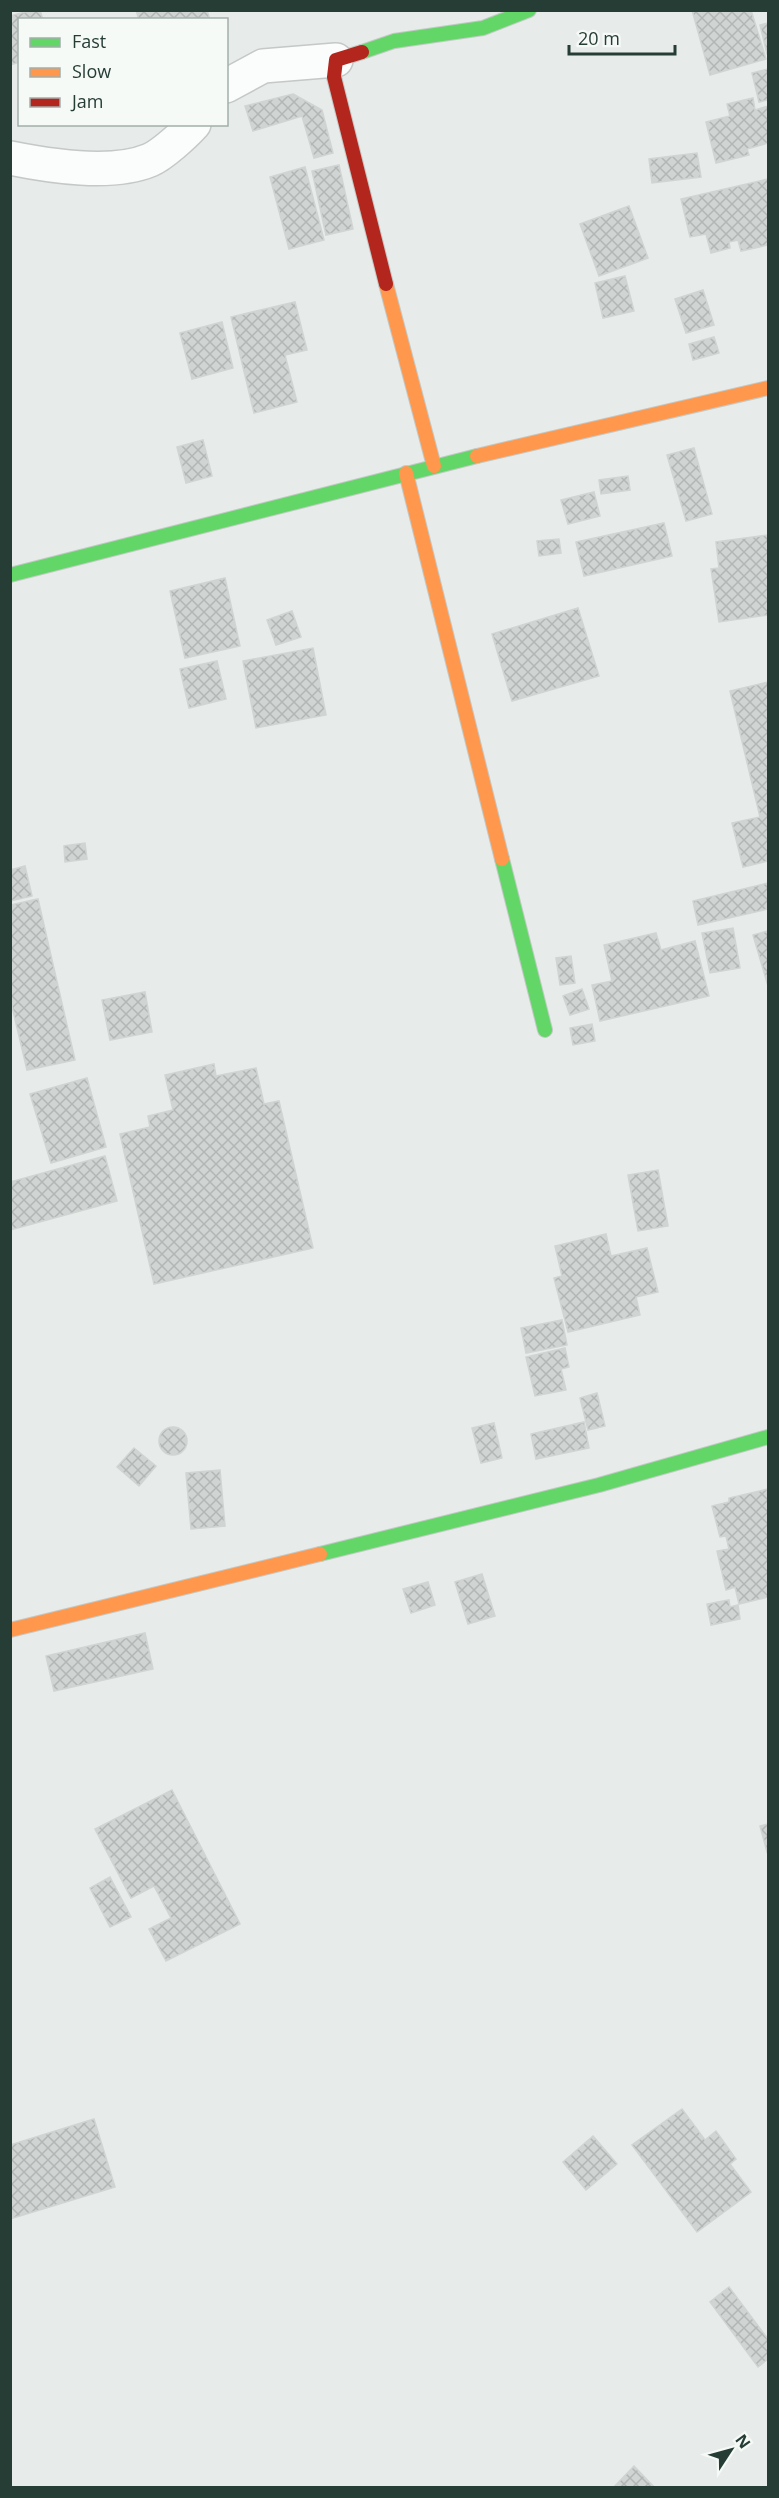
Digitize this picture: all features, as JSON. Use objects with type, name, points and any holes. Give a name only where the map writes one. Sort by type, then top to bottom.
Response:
[{"type":"street","points":[[228,85],[263,66],[336,60],[394,41],[483,28],[529,10]]},
{"type":"street","points":[[336,60],[334,77],[364,207],[434,466]]},
{"type":"street","points":[[10,158],[43,164],[108,169],[151,160],[192,126]]},
{"type":"street","points":[[10,575],[434,466],[768,388]]},
{"type":"street","points":[[406,473],[545,1030]]},
{"type":"street","points":[[10,1630],[599,1485],[768,1437]]},
{"type":"building","points":[[40,10],[42,18],[18,18],[18,63],[10,65],[10,16]]},
{"type":"building","points":[[136,10],[207,10],[209,18],[138,18]]},
{"type":"building","points":[[692,10],[751,10],[766,59],[710,75]]},
{"type":"building","points":[[768,23],[768,54],[767,54],[760,25]]},
{"type":"building","points":[[768,69],[768,100],[759,102],[752,73]]},
{"type":"building","points":[[293,94],[322,110],[333,153],[314,158],[302,116],[253,131],[245,106]]},
{"type":"building","points":[[753,98],[755,110],[768,106],[768,143],[747,149],[749,155],[716,163],[706,122],[730,116],[727,104]]},
{"type":"building","points":[[697,153],[701,177],[652,183],[649,159]]},
{"type":"building","points":[[339,165],[353,229],[326,235],[312,171]]},
{"type":"building","points":[[305,167],[324,240],[289,249],[270,177]]},
{"type":"building","points":[[768,179],[768,245],[741,251],[738,240],[729,242],[730,248],[711,253],[706,234],[690,237],[681,199]]},
{"type":"building","points":[[629,206],[648,258],[599,276],[580,224]]},
{"type":"building","points":[[625,276],[634,311],[603,318],[595,283]]},
{"type":"building","points":[[703,290],[714,325],[686,333],[675,299]]},
{"type":"building","points":[[295,302],[307,350],[285,355],[297,402],[254,413],[231,317]]},
{"type":"building","points":[[222,322],[233,368],[192,379],[180,333]]},
{"type":"building","points":[[714,337],[719,353],[693,360],[689,344]]},
{"type":"building","points":[[203,440],[212,476],[186,483],[177,447]]},
{"type":"building","points":[[694,448],[712,514],[686,521],[667,455]]},
{"type":"building","points":[[628,476],[630,490],[601,494],[599,480]]},
{"type":"building","points":[[594,492],[600,516],[568,524],[561,500]]},
{"type":"building","points":[[664,523],[672,556],[584,576],[576,542]]},
{"type":"building","points":[[768,535],[768,615],[719,622],[711,569],[719,568],[716,542]]},
{"type":"building","points":[[559,539],[561,553],[539,556],[537,541]]},
{"type":"building","points":[[225,578],[240,646],[185,658],[170,591]]},
{"type":"building","points":[[578,608],[599,676],[512,701],[492,634]]},
{"type":"building","points":[[292,611],[301,637],[276,645],[267,620]]},
{"type":"building","points":[[313,648],[326,715],[256,728],[243,661]]},
{"type":"building","points":[[217,661],[226,699],[189,708],[180,669]]},
{"type":"building","points":[[768,682],[768,861],[743,867],[732,823],[760,817],[730,691]]},
{"type":"building","points":[[85,843],[87,859],[65,862],[64,846]]},
{"type":"building","points":[[25,866],[32,896],[10,901],[10,870]]},
{"type":"building","points":[[768,883],[768,909],[698,925],[693,901]]},
{"type":"building","points":[[38,899],[75,1060],[27,1070],[10,998],[10,905]]},
{"type":"building","points":[[733,928],[740,968],[710,973],[702,933]]},
{"type":"building","points":[[768,931],[768,986],[753,935]]},
{"type":"building","points":[[656,933],[661,950],[695,941],[709,996],[600,1021],[592,985],[612,981],[604,945]]},
{"type":"building","points":[[571,956],[575,983],[560,985],[556,958]]},
{"type":"building","points":[[582,989],[589,1009],[570,1015],[563,996]]},
{"type":"building","points":[[145,992],[152,1032],[110,1040],[102,1000]]},
{"type":"building","points":[[592,1024],[595,1041],[573,1045],[570,1028]]},
{"type":"building","points":[[214,1064],[216,1076],[256,1068],[264,1104],[279,1101],[313,1248],[154,1284],[120,1134],[150,1127],[148,1116],[173,1110],[165,1075]]},
{"type":"building","points":[[87,1078],[106,1147],[51,1163],[30,1094]]},
{"type":"building","points":[[105,1156],[117,1201],[10,1230],[10,1182]]},
{"type":"building","points":[[658,1170],[668,1226],[638,1231],[628,1175]]},
{"type":"building","points":[[606,1234],[611,1256],[647,1248],[658,1292],[636,1297],[640,1315],[568,1332],[554,1278],[562,1276],[555,1246]]},
{"type":"building","points":[[562,1320],[567,1345],[526,1353],[521,1328]]},
{"type":"building","points":[[565,1348],[569,1367],[561,1369],[566,1390],[535,1396],[526,1357]]},
{"type":"building","points":[[597,1393],[605,1426],[588,1430],[580,1398]]},
{"type":"building","points":[[584,1422],[589,1448],[536,1459],[531,1434]]},
{"type":"building","points":[[494,1423],[502,1458],[481,1463],[472,1428]]},
{"type":"building","points":[[173,1427],[183,1431],[187,1441],[183,1451],[173,1455],[163,1451],[159,1441],[163,1431]]},
{"type":"building","points":[[134,1448],[156,1466],[139,1486],[117,1467]]},
{"type":"building","points":[[220,1470],[225,1526],[191,1529],[186,1473]]},
{"type":"building","points":[[768,1489],[768,1597],[739,1604],[735,1587],[726,1590],[717,1551],[729,1549],[726,1536],[720,1537],[712,1506],[729,1502],[729,1498]]},
{"type":"building","points":[[482,1574],[495,1616],[468,1624],[455,1582]]},
{"type":"building","points":[[428,1582],[435,1605],[411,1613],[403,1589]]},
{"type":"building","points":[[729,1600],[730,1607],[738,1605],[740,1619],[711,1625],[707,1604]]},
{"type":"building","points":[[145,1633],[153,1669],[54,1691],[46,1656]]},
{"type":"building","points":[[172,1790],[240,1924],[166,1961],[149,1929],[171,1918],[154,1886],[131,1898],[95,1829]]},
{"type":"building","points":[[768,1824],[768,1851],[767,1852],[760,1826]]},
{"type":"building","points":[[110,1877],[131,1917],[110,1927],[90,1888]]},
{"type":"building","points":[[682,2109],[705,2140],[716,2131],[736,2159],[730,2164],[751,2192],[697,2232],[632,2145]]},
{"type":"building","points":[[94,2119],[115,2187],[10,2219],[10,2145]]},
{"type":"building","points":[[593,2136],[617,2164],[586,2190],[563,2162]]},
{"type":"building","points":[[729,2287],[768,2339],[768,2359],[758,2367],[710,2302]]},
{"type":"building","points":[[634,2466],[655,2488],[613,2488]]},
{"type":"traffic: fast","points":[[362,52],[394,41],[483,28],[529,10]]},
{"type":"traffic: fast","points":[[10,575],[477,456]]},
{"type":"traffic: fast","points":[[502,859],[545,1030]]},
{"type":"traffic: fast","points":[[320,1554],[599,1485],[768,1437]]},
{"type":"traffic: slow","points":[[386,284],[434,466]]},
{"type":"traffic: slow","points":[[477,456],[768,388]]},
{"type":"traffic: slow","points":[[406,473],[502,859]]},
{"type":"traffic: slow","points":[[10,1630],[320,1554]]},
{"type":"traffic: jam","points":[[362,52],[336,60],[334,77],[386,284]]}]
